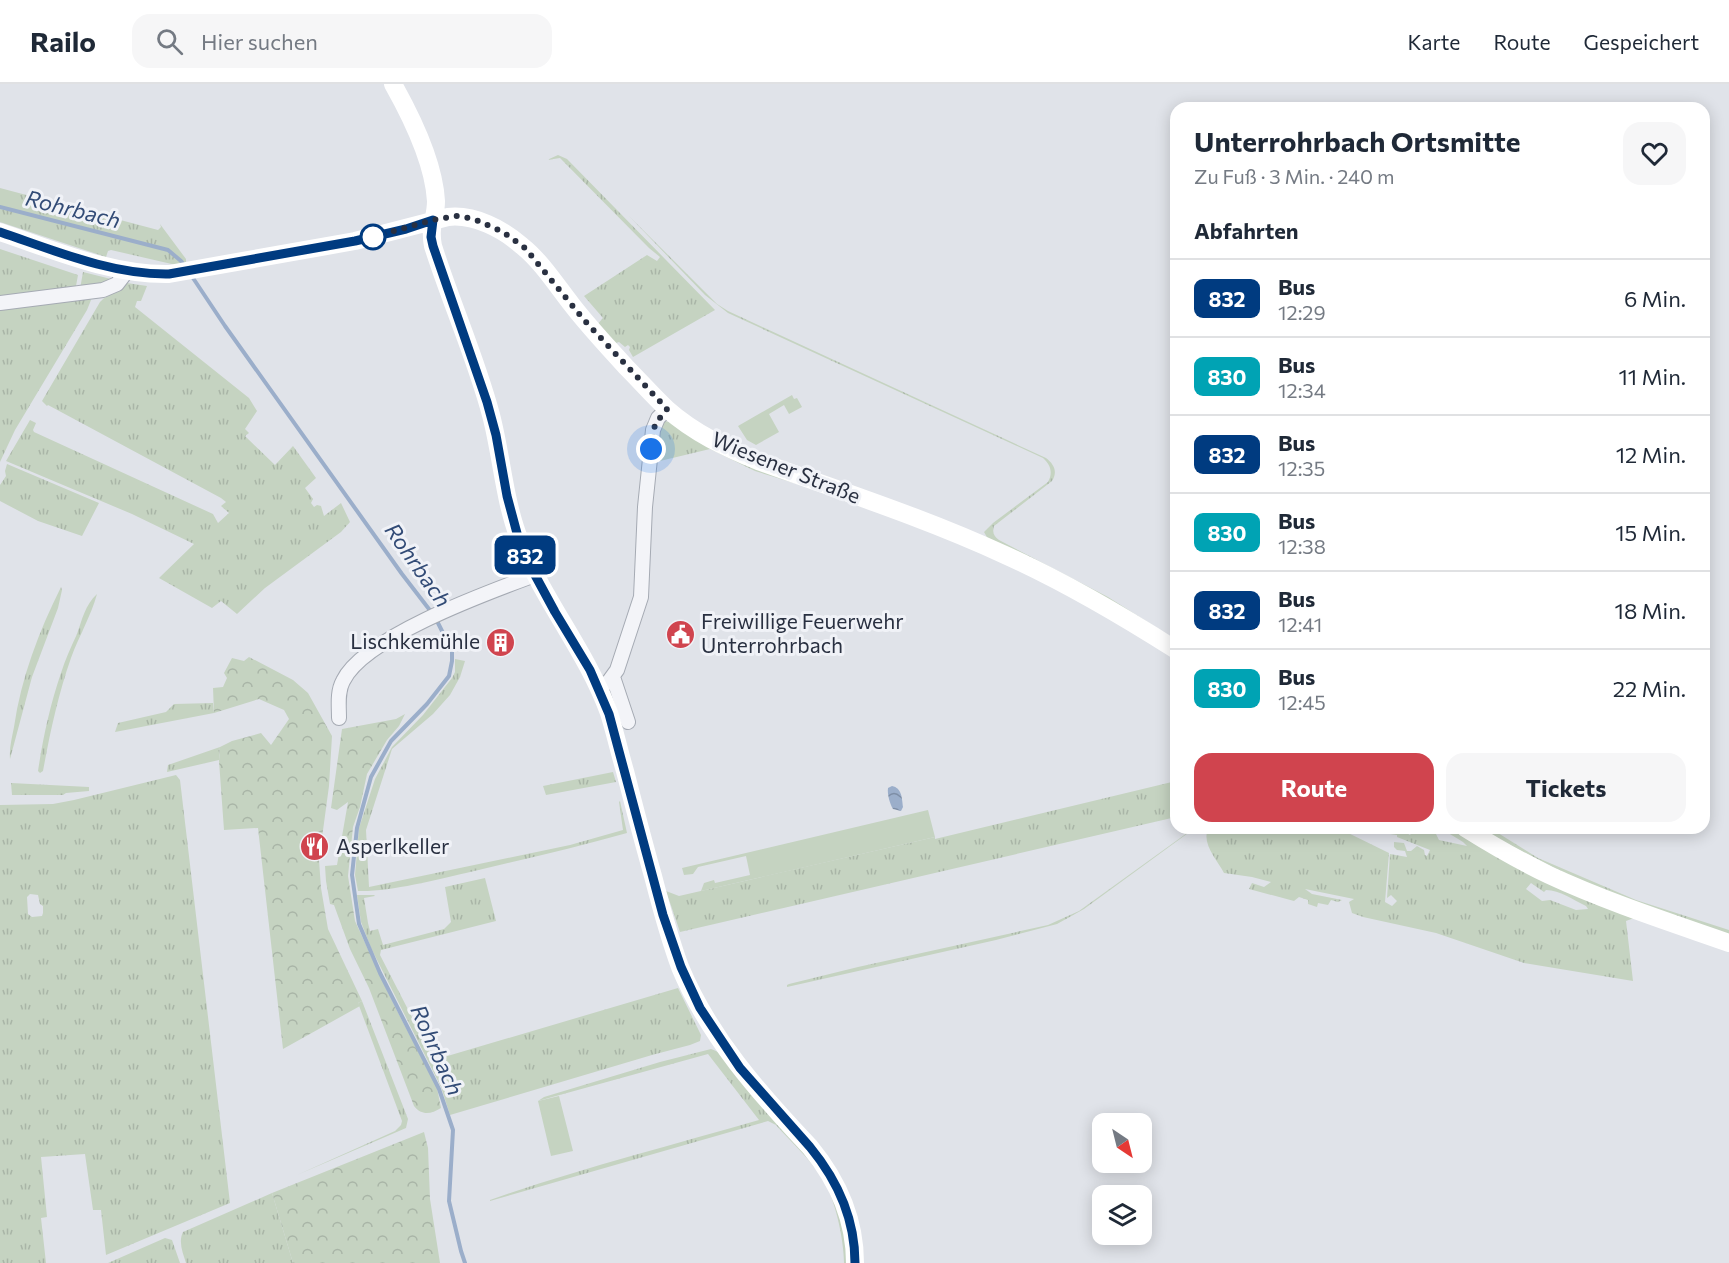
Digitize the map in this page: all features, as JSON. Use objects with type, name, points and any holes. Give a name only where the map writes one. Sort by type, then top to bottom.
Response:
[{"type":"main road","points":[[393,84],[409,114],[425,154],[436,203],[431,237],[433,246],[492,417],[512,519],[535,575],[555,612],[584,658],[606,683],[613,728],[663,915],[681,967],[700,1008],[740,1068],[816,1154],[834,1181],[851,1223],[855,1263]]},
{"type":"main road","name":"Wiesener Straße","points":[[0,232],[99,265],[152,275],[190,271],[355,241],[433,220],[457,216],[474,219],[517,241],[585,321],[667,409],[703,435],[736,452],[979,543],[1062,582],[1170,646]]},
{"type":"main road","points":[[1475,834],[1560,880],[1729,943]]},
{"type":"street","points":[[0,303],[103,290],[117,284],[127,271]]},
{"type":"street","points":[[628,722],[620,702],[606,683],[617,670],[641,597],[645,507],[653,430],[658,418],[667,409]]},
{"type":"street","points":[[339,718],[341,684],[364,656],[389,639],[436,616],[535,575]]},
{"type":"green space","points":[[558,155],[567,159],[715,310],[633,357],[628,345],[625,347],[619,342],[616,343],[596,326],[603,318],[584,296],[647,255],[657,261],[660,257],[560,158],[547,160]]},
{"type":"green space","points":[[0,188],[158,230],[161,227],[160,224],[186,262],[176,265],[111,250],[108,251],[106,257],[0,222]]},
{"type":"green space","points":[[628,215],[717,304],[728,311],[1046,458],[1054,468],[1055,474],[1052,481],[994,526],[995,536],[1108,597],[1170,637],[988,539],[984,532],[993,523],[1048,482],[1050,469],[1043,458],[728,313],[705,295]]},
{"type":"green space","points":[[0,249],[78,275],[76,286],[0,297]]},
{"type":"green space","points":[[83,272],[111,279],[111,282],[80,289]]},
{"type":"green space","points":[[127,283],[147,286],[141,301],[137,301],[135,307],[249,398],[257,411],[245,429],[249,433],[245,436],[275,465],[293,446],[316,478],[305,488],[313,499],[311,503],[314,507],[321,506],[324,516],[341,503],[350,522],[341,532],[265,588],[237,614],[221,601],[212,608],[159,578],[194,544],[132,514],[6,461],[30,420],[36,423],[34,432],[213,514],[218,523],[229,513],[221,506],[226,502],[221,498],[47,406],[42,401],[100,302]]},
{"type":"green space","points":[[88,297],[91,300],[87,310],[15,430],[0,462],[0,307],[85,298],[89,300]]},
{"type":"green space","points":[[792,395],[794,399],[797,398],[802,407],[789,414],[784,405],[769,414],[779,432],[756,445],[747,440],[738,426]]},
{"type":"green space","points":[[665,421],[676,424],[807,487],[755,471],[710,449],[660,461],[657,454],[661,425]]},
{"type":"green space","points":[[7,464],[99,503],[82,536],[38,521],[0,501],[0,485],[6,476]]},
{"type":"green space","points":[[61,587],[58,608],[32,677],[10,759],[17,709],[26,673],[38,638]]},
{"type":"green space","points":[[97,594],[66,672],[43,771],[40,773],[38,771],[50,709],[64,663],[84,613]]},
{"type":"green space","points":[[249,657],[293,680],[308,693],[332,736],[329,786],[319,860],[321,888],[328,929],[362,1001],[358,1003],[360,1006],[283,1049],[258,828],[224,830],[220,747],[232,741],[261,733],[271,745],[289,719],[284,710],[259,699],[214,713],[213,688],[223,687],[227,678],[224,673],[232,658],[244,661]]},
{"type":"green space","points":[[455,659],[465,661],[460,677],[450,695],[433,714],[392,749],[366,830],[369,887],[570,845],[623,830],[620,801],[627,833],[426,882],[384,890],[358,891],[355,875],[359,828],[375,779],[392,747],[423,715],[452,678],[455,672]]},
{"type":"green space","points":[[213,703],[214,713],[115,732],[118,723],[166,712],[174,704]]},
{"type":"green space","points":[[405,714],[367,774],[353,827],[348,876],[355,921],[389,995],[437,1088],[441,1108],[427,1113],[414,1106],[369,988],[350,949],[334,905],[330,904],[325,866],[337,865],[348,802],[337,810],[331,808],[342,729],[396,719]]},
{"type":"green space","points":[[220,747],[219,760],[167,772],[168,765]]},
{"type":"green space","points":[[613,772],[616,782],[546,795],[543,786]]},
{"type":"green space","points":[[176,775],[180,780],[230,1203],[106,1255],[101,1210],[93,1210],[85,1154],[41,1157],[47,1217],[41,1218],[46,1263],[0,1263],[0,805],[53,804]],"holes":[[[30,894],[38,895],[40,904],[43,906],[43,913],[42,916],[32,917],[28,914],[27,897]]]},
{"type":"green space","points":[[1170,782],[1170,818],[680,932],[666,891],[679,896],[935,837],[935,839]]},
{"type":"green space","points":[[11,783],[89,787],[89,791],[63,795],[12,795]]},
{"type":"green space","points":[[928,810],[935,837],[701,891],[704,883],[714,880],[715,883],[750,875],[746,856],[698,867],[693,874],[684,875],[682,868]]},
{"type":"green space","points":[[1187,834],[1084,909],[1057,924],[787,987],[789,984],[858,967],[1048,925],[1079,911]]},
{"type":"green space","points":[[1207,834],[1350,834],[1389,853],[1385,902],[1392,906],[1397,901],[1391,895],[1387,898],[1390,854],[1407,857],[1405,851],[1394,847],[1394,842],[1404,843],[1407,851],[1417,846],[1424,850],[1427,856],[1430,850],[1390,834],[1436,834],[1439,840],[1467,846],[1450,834],[1461,834],[1634,918],[1626,921],[1633,981],[1524,963],[1436,933],[1363,917],[1352,913],[1349,902],[1354,899],[1305,889],[1312,894],[1342,900],[1338,902],[1331,900],[1328,905],[1318,903],[1317,907],[1299,897],[1294,901],[1249,889],[1252,883],[1264,887],[1271,882],[1224,873],[1210,851]],"holes":[[[1531,883],[1544,892],[1546,890],[1561,893],[1588,909],[1576,910],[1550,900],[1542,901],[1526,889]]]},
{"type":"green space","points":[[1489,834],[1500,834],[1538,858],[1636,900],[1729,930],[1729,936],[1589,886]]},
{"type":"green space","points":[[485,878],[496,921],[381,950],[380,955],[434,1060],[678,988],[701,1035],[700,1041],[450,1115],[441,1087],[371,948],[361,922],[357,895],[375,896],[364,898],[368,923],[370,931],[378,929],[383,945],[444,929],[451,922],[445,887]]},
{"type":"green space","points":[[362,1001],[408,1119],[406,1128],[297,1175],[395,1131],[401,1125],[402,1121],[358,1003]]},
{"type":"green space","points":[[711,1049],[726,1059],[745,1085],[799,1144],[830,1187],[847,1236],[849,1263],[844,1263],[838,1219],[827,1186],[806,1157],[776,1125],[768,1121],[490,1201],[590,1168],[759,1120],[708,1054],[538,1101],[544,1097],[660,1062]]},
{"type":"green space","points":[[559,1096],[573,1151],[551,1156],[538,1101]]},
{"type":"green space","points":[[424,1132],[428,1148],[430,1199],[440,1263],[293,1263],[272,1193]]},
{"type":"green space","points":[[272,1193],[293,1263],[186,1263],[181,1244],[183,1232]]},
{"type":"green space","points":[[165,1238],[172,1240],[180,1263],[108,1263]]},
{"type":"water","points":[[892,786],[901,794],[903,807],[901,811],[893,809],[888,796],[888,788]]},
{"type":"waterway","name":"Rohrbach","points":[[0,207],[168,250],[185,266]]},
{"type":"waterway","name":"Rohrbach","points":[[191,275],[225,326],[432,613]]},
{"type":"waterway","name":"Rohrbach","points":[[436,619],[452,651],[449,676],[427,704],[391,741],[371,777],[357,828],[352,875],[359,924],[380,973],[439,1089],[453,1130],[449,1201],[465,1263]]},
{"type":"bus line","name":"832","points":[[0,232],[99,265],[152,275],[196,270],[355,241],[433,220],[431,237],[433,246],[492,417],[512,519],[535,575],[584,658],[609,714],[675,953],[700,1008],[740,1068],[821,1160],[834,1181],[851,1223],[855,1263]]},
{"type":"place","name":"Freiwillige Feuerwehr Unterrohrbach","points":[[680,634]]},
{"type":"place","name":"Lischkemühle","points":[[501,642]]},
{"type":"place","name":"Asperlkeller","points":[[315,847]]},
{"type":"route","points":[[373,237],[433,220],[457,216],[474,219],[517,241],[585,321],[667,409],[655,424],[651,449]]}]
